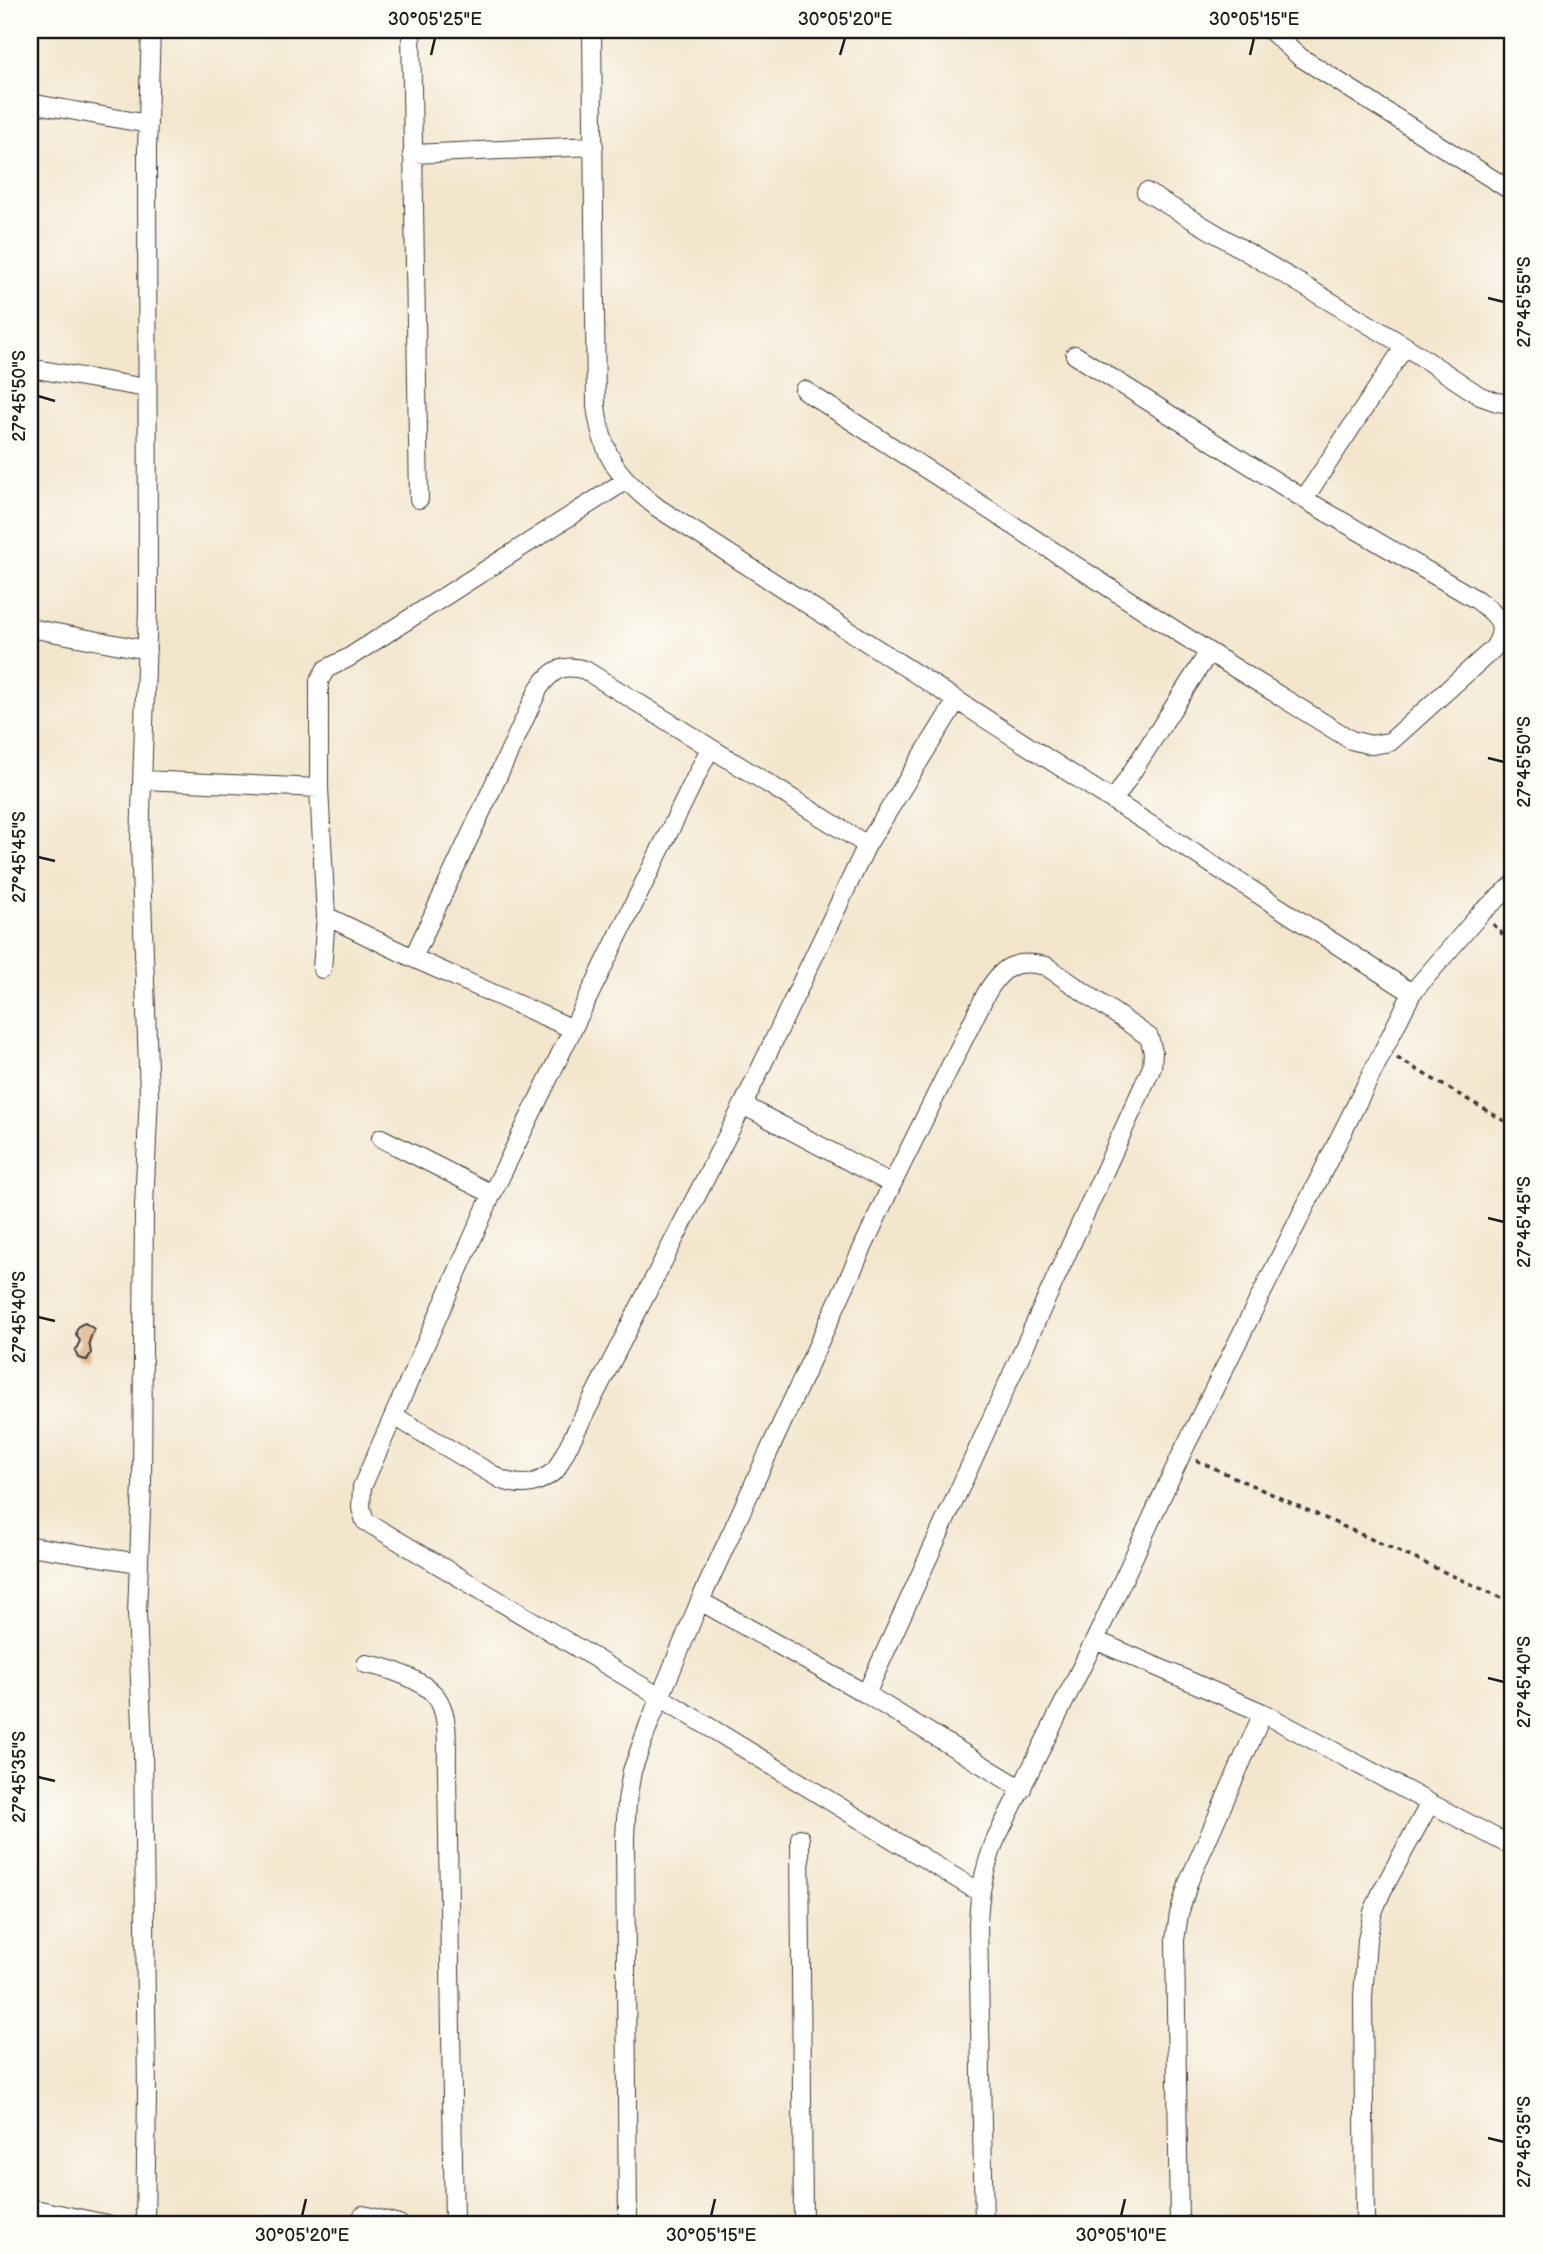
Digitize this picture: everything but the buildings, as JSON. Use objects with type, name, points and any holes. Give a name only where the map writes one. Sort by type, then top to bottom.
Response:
[{"type":"street","points":[[145,2224],[143,1748],[136,1612],[142,1484],[144,1207],[149,1094],[140,842],[147,650],[146,388],[150,30]]},
{"type":"street","points":[[411,30],[419,499]]},
{"type":"street","points":[[592,30],[596,405],[600,433],[610,460],[625,481],[658,508],[1412,993]]},
{"type":"street","points":[[1272,31],[1300,57],[1513,192]]},
{"type":"street","points":[[30,103],[148,124]]},
{"type":"street","points":[[412,154],[594,146]]},
{"type":"street","points":[[1146,192],[1405,346],[1480,396],[1513,404]]},
{"type":"street","points":[[1304,499],[1405,346]]},
{"type":"street","points":[[804,390],[1209,652],[1341,735],[1363,743],[1378,745],[1390,742],[1398,736],[1500,640],[1501,625],[1478,600],[1304,499],[1075,355]]},
{"type":"street","points":[[30,368],[146,388]]},
{"type":"street","points":[[322,969],[326,916],[318,696],[319,681],[326,668],[348,657],[625,481]]},
{"type":"street","points":[[30,628],[147,650]]},
{"type":"street","points":[[1114,800],[1209,652]]},
{"type":"street","points":[[413,958],[539,688],[546,677],[555,671],[573,666],[585,670],[867,845]]},
{"type":"street","points":[[394,1416],[512,1484],[535,1484],[556,1470],[743,1105],[867,845],[957,700]]},
{"type":"street","points":[[710,748],[492,1194],[362,1488],[361,1508],[365,1521],[979,1892]]},
{"type":"street","points":[[143,780],[320,788]]},
{"type":"street","points":[[984,2224],[979,1892],[995,1841],[1182,1453],[1412,993],[1481,912],[1513,885]]},
{"type":"street","points":[[326,916],[573,1029]]},
{"type":"street","points":[[628,2224],[626,1801],[632,1771],[701,1601],[892,1184],[986,993],[996,977],[1017,964],[1046,966],[1149,1037],[1153,1052],[1152,1067],[866,1693]]},
{"type":"street","points":[[743,1105],[892,1184]]},
{"type":"street","points":[[381,1138],[492,1194]]},
{"type":"street","points":[[30,1546],[139,1563]]},
{"type":"street","points":[[701,1601],[866,1693],[1022,1789]]},
{"type":"street","points":[[1094,1640],[1263,1713],[1513,1847]]},
{"type":"street","points":[[366,1664],[402,1674],[426,1688],[439,1700],[444,1720],[454,2224]]},
{"type":"street","points":[[1179,2224],[1175,1940],[1179,1914],[1189,1881],[1263,1713]]},
{"type":"street","points":[[1364,2224],[1363,1997],[1367,1940],[1373,1912],[1382,1891],[1430,1803]]},
{"type":"street","points":[[800,1838],[803,2224]]},
{"type":"street","points":[[30,2208],[107,2224]]},
{"type":"street","points":[[363,2215],[400,2224]]},
{"type":"path","points":[[1481,912],[1513,945]]},
{"type":"path","points":[[1383,1050],[1513,1126]]},
{"type":"path","points":[[1182,1453],[1513,1603]]}]
